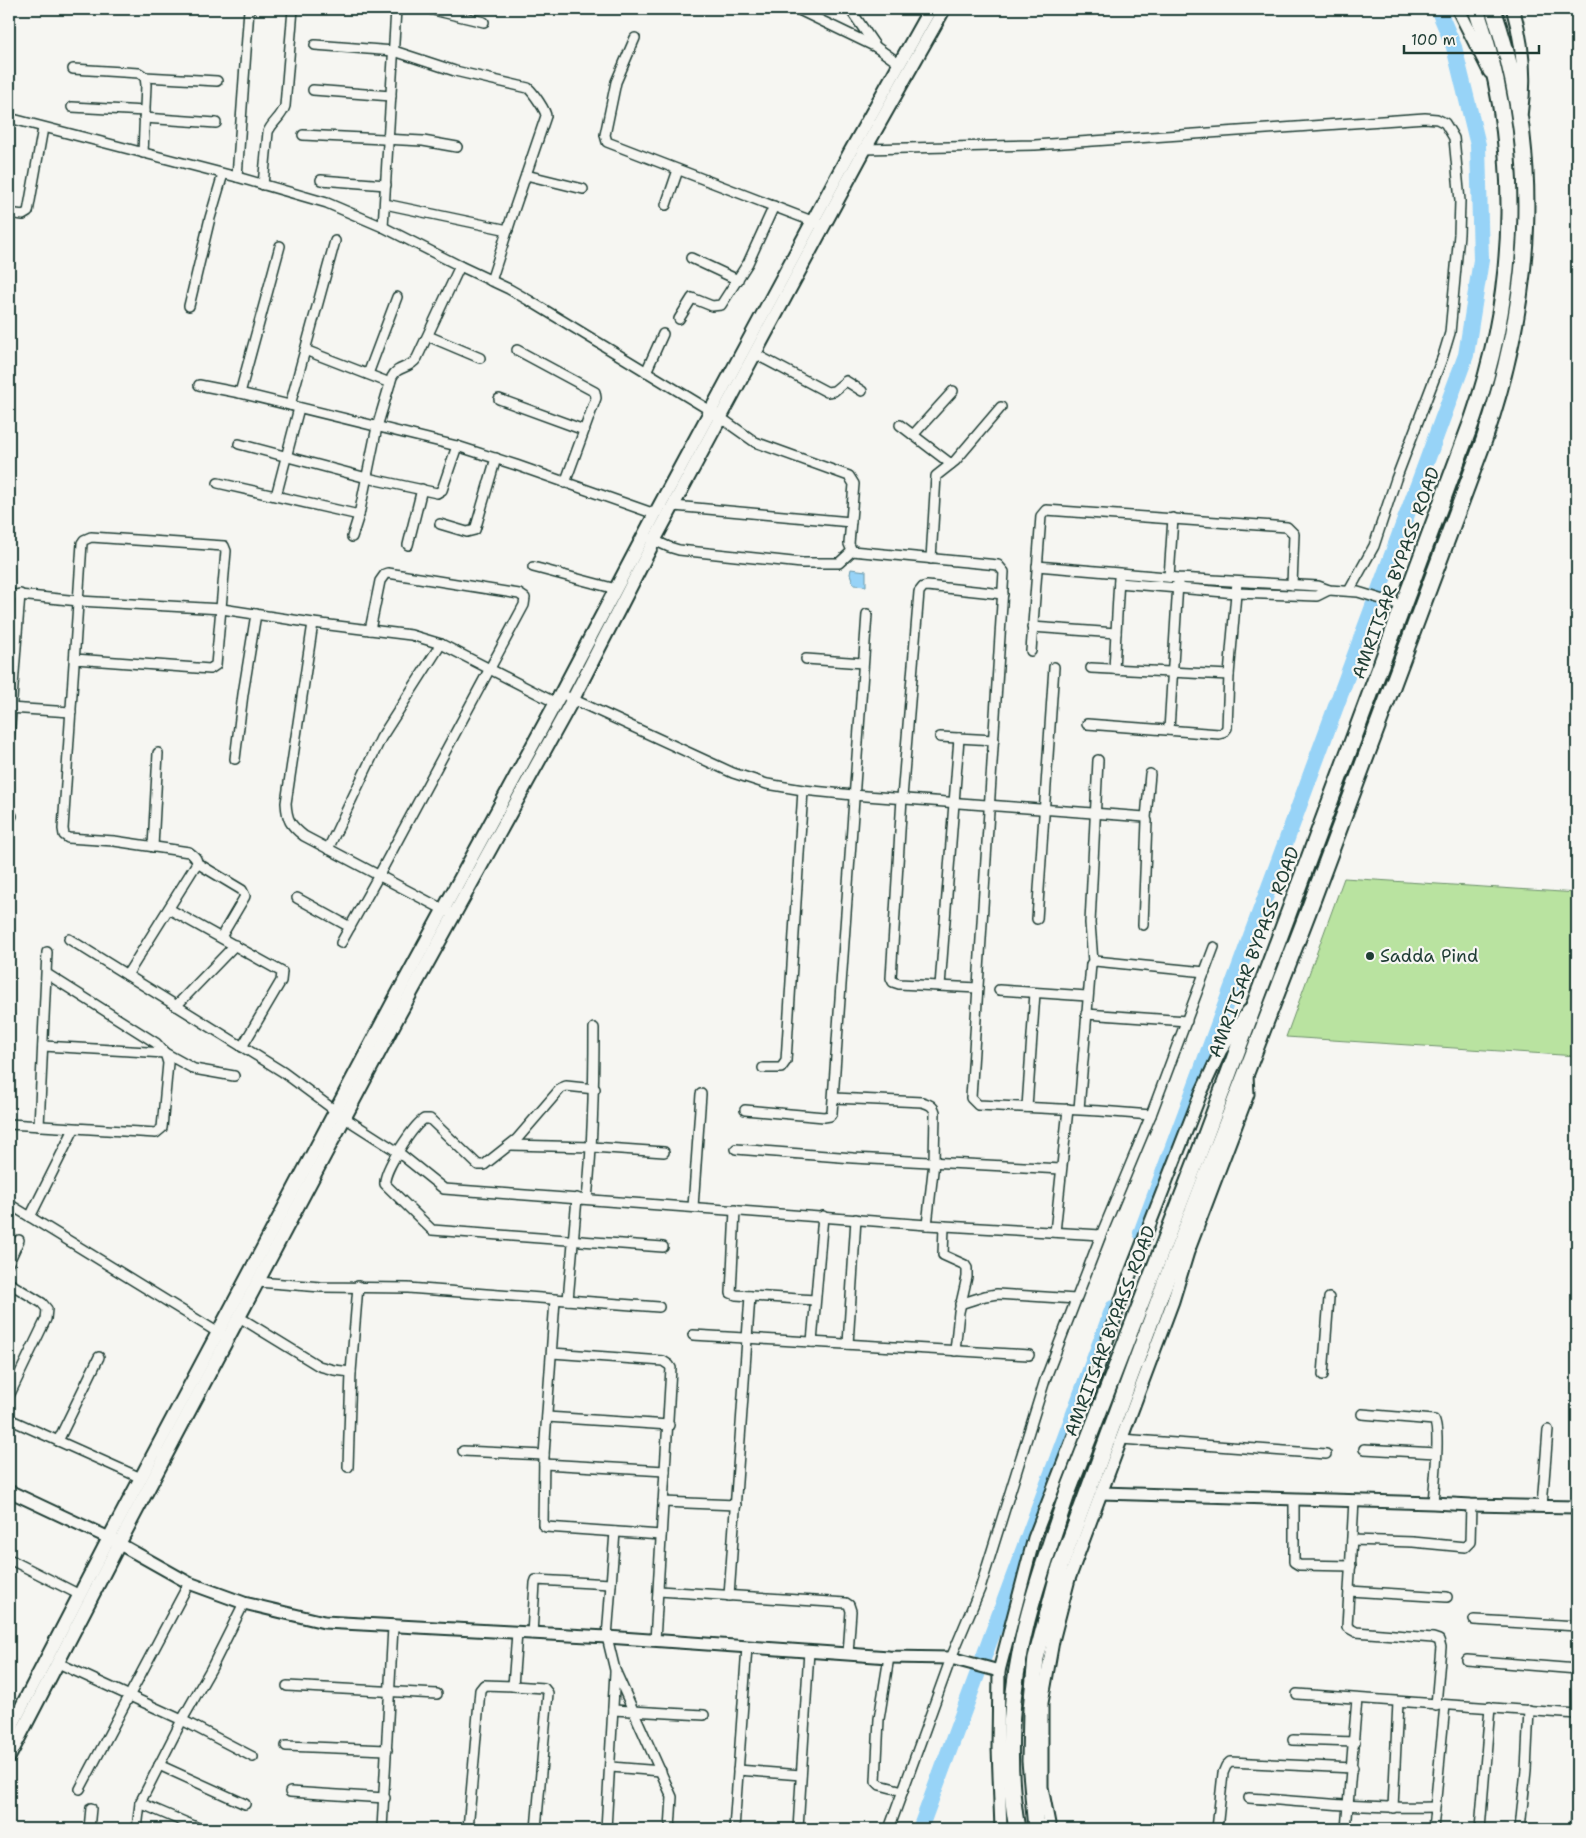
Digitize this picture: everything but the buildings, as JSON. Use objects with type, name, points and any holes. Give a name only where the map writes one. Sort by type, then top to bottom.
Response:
[{"type":"highway","name":"AMRITSAR BYPASS ROAD","points":[[1017,1829],[1011,1773],[1012,1718],[1017,1669],[1026,1622],[1067,1494],[1198,1156],[1398,603],[1482,392],[1495,341],[1510,231],[1507,140],[1498,85],[1476,9]]},
{"type":"highway","name":"AMRITSAR BYPASS ROAD","points":[[1036,1829],[1030,1761],[1031,1709],[1036,1658],[1060,1567],[1086,1492],[1308,912],[1494,410],[1512,344],[1524,265],[1527,200],[1520,117],[1505,48],[1494,9]]},
{"type":"main road","points":[[563,698],[616,589],[649,539],[674,506],[716,415],[930,9]]},
{"type":"main road","points":[[9,1731],[13,1714],[80,1595],[114,1541],[649,539],[656,514],[755,354],[818,224],[866,150],[944,9]]},
{"type":"main road","points":[[1458,9],[1498,85]]},
{"type":"main road","points":[[1513,9],[1519,30],[1524,72],[1520,117]]},
{"type":"main road","points":[[9,1758],[58,1663],[141,1478],[223,1336],[240,1317],[340,1115]]},
{"type":"street","points":[[237,177],[249,9]]},
{"type":"street","points":[[263,184],[268,132],[271,125],[282,113],[284,106],[293,9]]},
{"type":"street","points":[[383,227],[396,9]]},
{"type":"street","points":[[429,9],[484,22]]},
{"type":"street","points":[[797,9],[876,47],[900,64]]},
{"type":"street","points":[[850,9],[876,47]]},
{"type":"street","points":[[635,38],[616,82],[606,131],[606,139],[610,144],[818,224]]},
{"type":"street","points":[[315,45],[394,51],[455,71],[528,88],[532,91],[545,110],[546,116],[491,281]]},
{"type":"street","points":[[74,69],[139,73],[145,78],[217,81]]},
{"type":"street","points":[[143,153],[145,78]]},
{"type":"street","points":[[312,90],[391,96]]},
{"type":"street","points":[[72,107],[216,123]]},
{"type":"street","points":[[9,118],[237,177],[327,203],[383,227],[530,301],[716,415],[755,442],[851,478],[854,484],[849,544],[852,551]]},
{"type":"street","points":[[866,150],[1045,144],[1425,118],[1437,119],[1445,123],[1454,138],[1460,201],[1450,333],[1393,486],[1374,546],[1354,592]]},
{"type":"street","points":[[9,213],[23,215],[28,212],[43,128]]},
{"type":"street","points":[[303,135],[423,141],[456,147]]},
{"type":"street","points":[[666,205],[678,170]]},
{"type":"street","points":[[189,306],[210,218],[223,174]]},
{"type":"street","points":[[526,175],[583,189]]},
{"type":"street","points":[[321,180],[386,185]]},
{"type":"street","points":[[384,204],[508,230]]},
{"type":"street","points":[[679,319],[692,298],[712,306],[721,305],[748,263],[774,206]]},
{"type":"street","points":[[276,496],[286,456],[305,350],[335,241]]},
{"type":"street","points":[[240,393],[280,246]]},
{"type":"street","points":[[691,258],[738,280]]},
{"type":"street","points":[[352,537],[359,515],[377,428],[390,383],[395,372],[414,363],[460,266]]},
{"type":"street","points":[[368,374],[397,296]]},
{"type":"street","points":[[646,372],[663,334]]},
{"type":"street","points":[[428,336],[480,358]]},
{"type":"street","points":[[305,350],[390,383]]},
{"type":"street","points":[[517,350],[594,390],[596,398],[565,483]]},
{"type":"street","points":[[755,354],[827,392],[834,391],[846,381],[862,391]]},
{"type":"street","points":[[200,385],[295,406],[377,428],[457,446],[656,514]]},
{"type":"street","points":[[913,434],[953,391]]},
{"type":"street","points":[[499,399],[584,430]]},
{"type":"street","points":[[930,559],[935,479],[938,473],[951,464],[1000,406]]},
{"type":"street","points":[[900,425],[951,464]]},
{"type":"street","points":[[238,444],[367,478],[437,493],[441,492],[457,446]]},
{"type":"street","points":[[440,524],[467,532],[475,530],[496,458]]},
{"type":"street","points":[[218,483],[359,515]]},
{"type":"street","points":[[408,545],[422,490]]},
{"type":"street","points":[[674,506],[851,522]]},
{"type":"street","points":[[1031,652],[1040,516],[1046,510],[1287,527],[1294,534],[1292,585]]},
{"type":"street","points":[[1169,730],[1177,588],[1174,577],[1173,518]]},
{"type":"street","points":[[76,659],[210,669],[216,665],[226,549],[220,545],[87,538],[82,543],[64,835],[68,838],[114,841],[189,852],[195,857],[197,863],[244,893],[244,898],[221,937]]},
{"type":"street","points":[[649,539],[679,550],[802,563],[839,562],[852,551],[998,565],[1004,572],[1003,594],[971,1098],[978,1105],[1078,1109],[1151,1115]]},
{"type":"street","points":[[1037,566],[1237,582],[1318,586],[1329,590],[1354,592],[1398,603]]},
{"type":"street","points":[[532,567],[616,589]]},
{"type":"street","points":[[341,943],[379,876],[524,605],[525,598],[523,595],[388,573],[380,581],[370,630]]},
{"type":"street","points":[[1114,668],[1120,573]]},
{"type":"street","points":[[1087,724],[1219,734],[1225,731],[1227,728],[1229,675],[1237,582]]},
{"type":"street","points":[[1119,583],[1236,593],[1317,596],[1329,590]]},
{"type":"street","points":[[978,988],[899,984],[893,982],[891,978],[902,798],[919,592],[923,587],[927,586],[1003,594]]},
{"type":"street","points":[[9,594],[79,601],[222,609],[411,635],[441,644],[489,668],[563,698],[747,779],[767,784],[853,795],[1146,818]]},
{"type":"street","points":[[9,739],[20,594]]},
{"type":"street","points":[[235,759],[256,614]]},
{"type":"street","points":[[745,1110],[828,1117],[832,1113],[867,614]]},
{"type":"street","points":[[313,623],[286,803],[287,817],[296,830],[304,836],[449,912]]},
{"type":"street","points":[[1032,628],[1116,632]]},
{"type":"street","points":[[328,849],[381,738],[441,644]]},
{"type":"street","points":[[806,659],[863,663]]},
{"type":"street","points":[[1037,919],[1046,809],[1054,667]]},
{"type":"street","points":[[1091,668],[1229,675]]},
{"type":"street","points":[[10,708],[71,712]]},
{"type":"street","points":[[940,737],[994,740]]},
{"type":"street","points":[[940,986],[959,738]]},
{"type":"street","points":[[153,847],[158,753]]},
{"type":"street","points":[[1078,1109],[1090,966],[1093,962],[1090,923],[1098,760]]},
{"type":"street","points":[[1142,925],[1146,818],[1150,774]]},
{"type":"street","points":[[763,1068],[781,1068],[786,1061],[803,790]]},
{"type":"street","points":[[127,975],[197,863]]},
{"type":"street","points":[[297,898],[350,927]]},
{"type":"street","points":[[169,909],[279,970],[282,976],[242,1046]]},
{"type":"street","points":[[69,940],[283,1072],[340,1115],[398,1152],[437,1184],[449,1190],[927,1225],[1101,1234]]},
{"type":"street","points":[[176,1006],[235,945]]},
{"type":"street","points":[[889,1829],[950,1658],[980,1589],[1045,1380],[1101,1234],[1151,1115],[1214,947]]},
{"type":"street","points":[[40,1126],[48,952]]},
{"type":"street","points":[[1093,962],[1205,972]]},
{"type":"street","points":[[46,974],[156,1043],[165,1053],[194,1069],[234,1076]]},
{"type":"street","points":[[999,990],[1087,996]]},
{"type":"street","points":[[1027,1107],[1035,993]]},
{"type":"street","points":[[1001,1829],[997,1671],[1034,1538],[1081,1417],[1128,1280],[1201,1092],[1221,1050],[1256,999]]},
{"type":"street","points":[[1086,1014],[1187,1021]]},
{"type":"street","points":[[587,1199],[592,1147],[594,1028]]},
{"type":"street","points":[[43,1046],[165,1053]]},
{"type":"street","points":[[9,1124],[156,1133],[160,1131],[163,1123],[168,1066],[165,1053]]},
{"type":"street","points":[[1050,1829],[1042,1787],[1042,1703],[1053,1641],[1068,1579],[1173,1301],[1188,1252],[1248,1094],[1246,1071]]},
{"type":"street","points":[[594,1089],[566,1086],[561,1088],[510,1145],[487,1164],[478,1165],[427,1118],[421,1121],[398,1152],[384,1178],[385,1184],[432,1230],[663,1246]]},
{"type":"street","points":[[693,1207],[701,1094]]},
{"type":"street","points":[[834,1098],[922,1102],[931,1106],[935,1112],[934,1162],[927,1225]]},
{"type":"street","points":[[1055,1232],[1068,1109]]},
{"type":"street","points":[[30,1217],[74,1129]]},
{"type":"street","points":[[510,1145],[592,1147],[664,1152]]},
{"type":"street","points":[[736,1149],[853,1158],[1061,1169]]},
{"type":"street","points":[[568,1300],[576,1198]]},
{"type":"street","points":[[9,1204],[223,1336]]},
{"type":"street","points":[[735,1210],[730,1290],[734,1295],[815,1300]]},
{"type":"street","points":[[812,1342],[823,1216]]},
{"type":"street","points":[[848,1344],[856,1219]]},
{"type":"street","points":[[944,1226],[943,1255],[961,1262],[967,1268],[967,1277],[958,1317],[955,1351]]},
{"type":"street","points":[[9,1262],[19,1240]]},
{"type":"street","points":[[258,1282],[321,1287],[408,1288],[660,1307]]},
{"type":"street","points":[[9,1283],[42,1303],[47,1309],[46,1319],[9,1396]]},
{"type":"street","points":[[348,1467],[358,1286]]},
{"type":"street","points":[[960,1304],[997,1294],[1076,1299]]},
{"type":"street","points":[[729,1596],[750,1296]]},
{"type":"street","points":[[1323,1375],[1329,1298]]},
{"type":"street","points":[[555,1300],[544,1460],[543,1525],[546,1527],[661,1535]]},
{"type":"street","points":[[240,1317],[319,1366],[352,1372]]},
{"type":"street","points":[[693,1335],[1029,1355]]},
{"type":"street","points":[[552,1353],[663,1361],[667,1363],[671,1372],[655,1642]]},
{"type":"street","points":[[58,1440],[99,1357]]},
{"type":"street","points":[[1362,1414],[1434,1420],[1436,1425],[1436,1454],[1433,1503]]},
{"type":"street","points":[[547,1418],[669,1425]]},
{"type":"street","points":[[9,1419],[141,1478]]},
{"type":"street","points":[[1542,1506],[1548,1430]]},
{"type":"street","points":[[1120,1439],[1326,1454]]},
{"type":"street","points":[[1364,1449],[1436,1454]]},
{"type":"street","points":[[463,1451],[665,1472]]},
{"type":"street","points":[[9,1492],[114,1541],[189,1583],[244,1603],[324,1622],[848,1654],[950,1658],[997,1671]]},
{"type":"street","points":[[1101,1493],[1577,1507]]},
{"type":"street","points":[[1294,1499],[1294,1562],[1299,1565],[1351,1566]]},
{"type":"street","points":[[1354,1500],[1346,1624],[1349,1630],[1433,1638],[1439,1640],[1441,1647],[1440,1705],[1433,1829]]},
{"type":"street","points":[[663,1502],[736,1505]]},
{"type":"street","points":[[1352,1540],[1413,1542],[1465,1547],[1470,1542],[1472,1505]]},
{"type":"street","points":[[615,1532],[607,1638],[615,1670],[672,1797],[670,1829]]},
{"type":"street","points":[[9,1559],[80,1595]]},
{"type":"street","points":[[532,1634],[536,1580],[610,1584]]},
{"type":"street","points":[[80,1789],[131,1696],[189,1583]]},
{"type":"street","points":[[1349,1591],[1447,1597]]},
{"type":"street","points":[[659,1592],[846,1603],[851,1611],[848,1654]]},
{"type":"street","points":[[137,1829],[140,1803],[244,1603]]},
{"type":"street","points":[[1474,1620],[1577,1626]]},
{"type":"street","points":[[382,1829],[392,1626]]},
{"type":"street","points":[[513,1686],[517,1633]]},
{"type":"street","points":[[734,1829],[747,1647]]},
{"type":"street","points":[[798,1829],[809,1651]]},
{"type":"street","points":[[889,1656],[879,1719],[876,1779],[880,1785],[903,1791]]},
{"type":"street","points":[[1467,1660],[1577,1670]]},
{"type":"street","points":[[58,1663],[182,1720],[253,1756]]},
{"type":"street","points":[[606,1829],[615,1670]]},
{"type":"street","points":[[468,1829],[480,1690],[484,1685],[544,1688],[548,1693],[536,1829]]},
{"type":"street","points":[[287,1686],[437,1694]]},
{"type":"street","points":[[1298,1694],[1577,1714]]},
{"type":"street","points":[[1346,1829],[1353,1768],[1357,1699]]},
{"type":"street","points":[[1393,1808],[1398,1702]]},
{"type":"street","points":[[1480,1829],[1490,1708]]},
{"type":"street","points":[[613,1710],[704,1715]]},
{"type":"street","points":[[1520,1829],[1530,1710]]},
{"type":"street","points":[[1292,1740],[1354,1742]]},
{"type":"street","points":[[286,1746],[387,1750]]},
{"type":"street","points":[[1217,1829],[1223,1773],[1226,1766],[1232,1761],[1353,1768]]},
{"type":"street","points":[[159,1765],[245,1804]]},
{"type":"street","points":[[611,1767],[661,1771]]},
{"type":"street","points":[[738,1770],[801,1775]]},
{"type":"street","points":[[290,1792],[385,1798]]},
{"type":"street","points":[[1249,1798],[1348,1806],[1434,1807]]},
{"type":"street","points":[[140,1803],[186,1826],[201,1829]]},
{"type":"street","points":[[89,1829],[91,1808]]},
{"type":"street","points":[[1575,1829],[1577,1809]]},
{"type":"green space","points":[[1344,878],[1577,893],[1577,1056],[1286,1037]]},
{"type":"water","points":[[851,569],[866,571],[866,586],[854,585],[850,574]]},
{"type":"waterway","points":[[1141,1233],[1466,355],[1481,260],[1478,145],[1454,47],[1438,9]]},
{"type":"waterway","points":[[920,1829],[1113,1308]]},
{"type":"place","name":"Sadda Pind","points":[[1370,956]]}]
